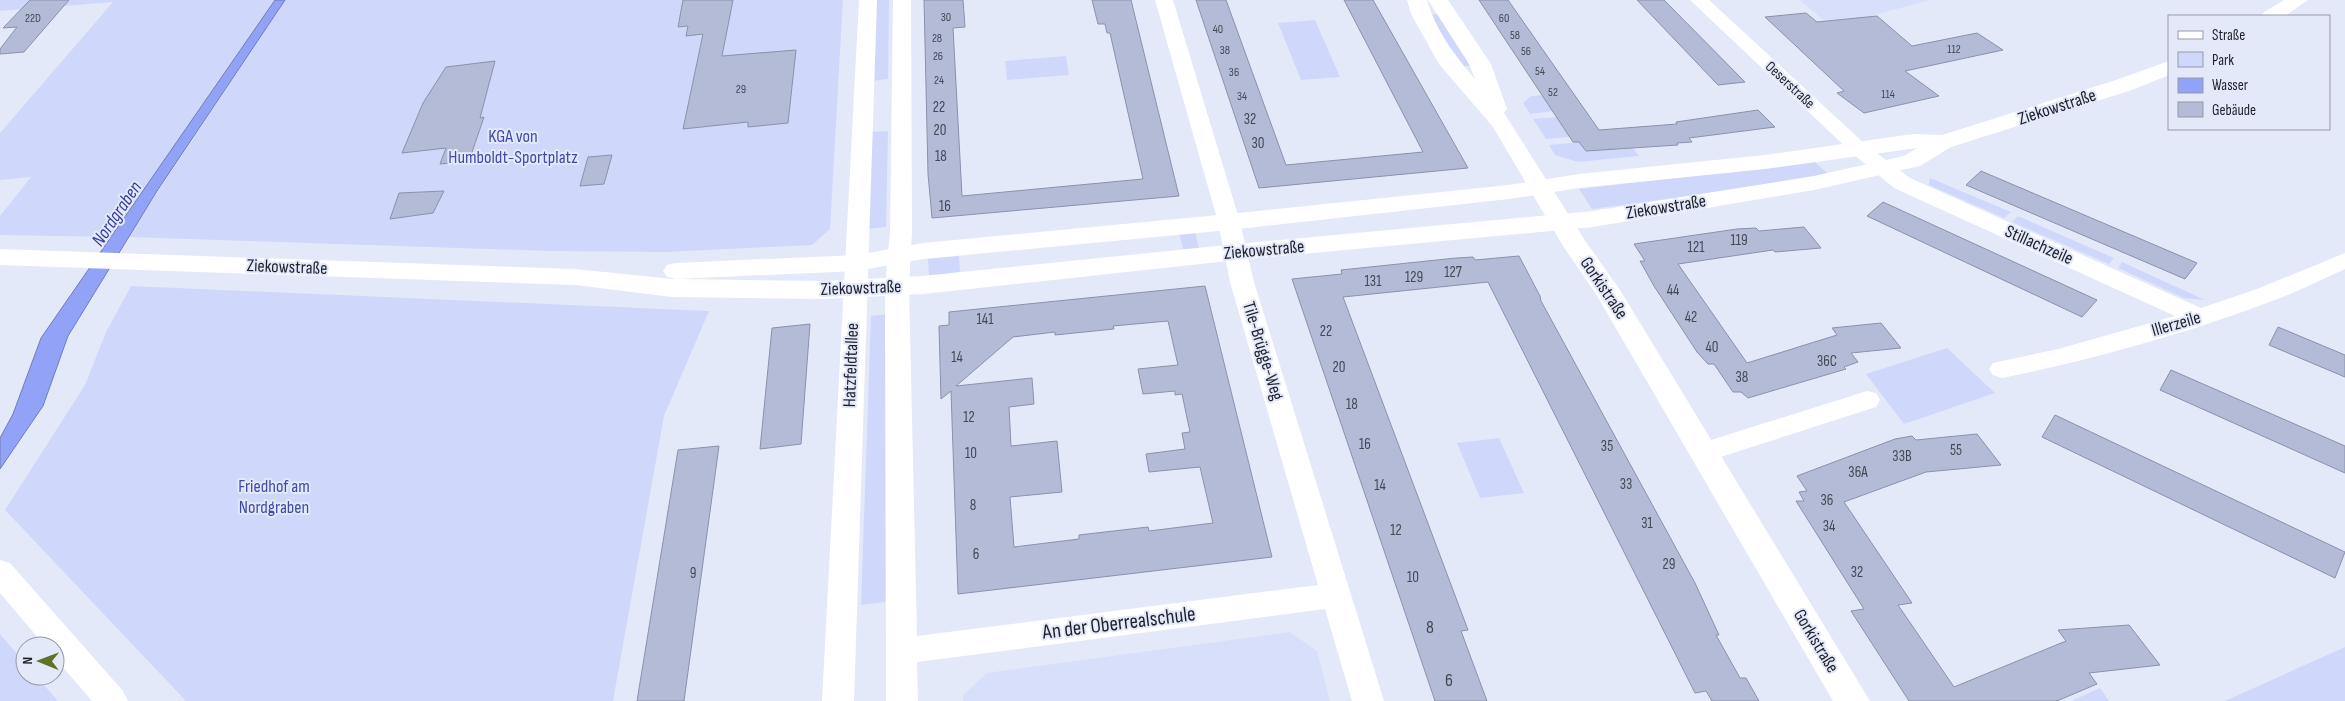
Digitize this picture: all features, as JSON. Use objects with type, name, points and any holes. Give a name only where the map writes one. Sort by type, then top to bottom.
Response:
[{"type":"street","name":"Hatzfeldtallee","points":[[838,701],[868,0]]},
{"type":"street","points":[[902,0],[900,254],[898,287],[902,701]]},
{"type":"street","name":"Tile-Brügge-Weg","points":[[1164,0],[1229,222],[1242,282],[1368,701]]},
{"type":"street","name":"Gorkistraße","points":[[1417,0],[1421,14],[1450,64],[1502,124]]},
{"type":"street","name":"Gorkistraße","points":[[1438,0],[1480,64],[1502,124],[1539,187],[1607,290],[1852,701]]},
{"type":"street","name":"Oeserstraße","points":[[1699,0],[1882,169]]},
{"type":"street","points":[[2273,15],[2298,0]]},
{"type":"street","name":"Ziekowstraße","points":[[0,257],[575,277],[672,288],[856,289],[898,287],[1237,252],[1597,218],[1814,183],[1882,169],[1919,158],[1943,142],[2114,88],[2168,68]]},
{"type":"street","name":"Ziekowstraße","points":[[575,277],[857,263],[876,261],[900,254],[1509,192],[1913,141],[1943,142]]},
{"type":"street","name":"Stillachzeile","points":[[1882,169],[1902,183],[2199,317]]},
{"type":"street","name":"Illerzeile","points":[[2002,369],[2058,358],[2199,317],[2265,295],[2345,260]]},
{"type":"street","points":[[1705,452],[1867,400]]},
{"type":"street","points":[[0,572],[112,701]]},
{"type":"street","name":"An der Oberrealschule","points":[[902,651],[1336,594]]},
{"type":"shaded area","points":[[1800,0],[1930,0],[1867,17],[1824,21]]},
{"type":"shaded area","points":[[1290,632],[1317,651],[1330,701],[963,701],[963,695],[987,673]]},
{"type":"green space","points":[[0,0],[275,0],[111,237],[0,235],[0,216],[31,177],[0,180],[0,133],[113,2],[0,11]]},
{"type":"green space","name":"KGA von Humboldt-Sportplatz","points":[[285,0],[843,0],[830,229],[812,245],[667,252],[550,251],[128,237]]},
{"type":"green space","points":[[874,0],[889,0],[888,79],[872,81]]},
{"type":"green space","points":[[1440,13],[1471,66],[1460,66],[1428,16]]},
{"type":"green space","points":[[1315,20],[1340,77],[1301,80],[1278,23]]},
{"type":"green space","points":[[1066,56],[1069,75],[1007,80],[1005,61]]},
{"type":"green space","points":[[1544,95],[1554,111],[1530,114],[1523,103],[1531,96]]},
{"type":"green space","points":[[1558,117],[1571,137],[1546,139],[1533,119]]},
{"type":"green space","points":[[888,131],[886,227],[867,229],[870,132]]},
{"type":"green space","points":[[1579,142],[1586,151],[1632,147],[1639,156],[1578,162],[1555,155],[1549,145]]},
{"type":"green space","points":[[1815,162],[1828,174],[1742,189],[1592,209],[1579,189]]},
{"type":"green space","points":[[1930,178],[2011,212],[2004,218],[1929,185]]},
{"type":"green space","points":[[2018,216],[2114,258],[2109,264],[2012,222]]},
{"type":"green space","points":[[1195,232],[1199,248],[1183,249],[1179,233]]},
{"type":"green space","points":[[959,256],[960,272],[929,276],[928,259]]},
{"type":"green space","points":[[2122,262],[2205,300],[2184,298],[2118,268]]},
{"type":"green space","name":"Friedhof am Nordgraben","points":[[131,286],[709,311],[664,416],[613,701],[186,701],[5,510],[85,385],[106,332]]},
{"type":"green space","points":[[890,314],[886,602],[861,605],[871,316]]},
{"type":"green space","points":[[1947,348],[1995,393],[1904,424],[1866,374]]},
{"type":"green space","points":[[1499,438],[1524,493],[1480,498],[1457,443]]},
{"type":"green space","points":[[0,634],[15,651],[15,686],[45,686],[58,701],[0,701]]},
{"type":"green space","points":[[2345,647],[2345,701],[2225,701]]},
{"type":"green space","points":[[2100,688],[2109,701],[2071,701]]},
{"type":"water","points":[[275,0],[285,0],[157,191],[68,336],[43,406],[0,469],[0,438],[13,414],[41,338]]},
{"type":"building","points":[[30,0],[69,0],[24,52],[0,54],[0,49],[17,27],[3,28]]},
{"type":"building","points":[[683,0],[733,0],[722,56],[796,50],[788,123],[748,127],[748,122],[683,129],[703,34],[686,36],[688,26],[678,27]]},
{"type":"building","points":[[924,0],[963,0],[965,27],[953,28],[962,196],[1143,179],[1110,33],[1107,33],[1105,24],[1098,24],[1092,0],[1131,0],[1179,196],[932,218],[928,174]]},
{"type":"building","points":[[1196,0],[1226,0],[1286,165],[1423,152],[1344,0],[1373,0],[1468,168],[1259,188]]},
{"type":"building","points":[[1479,0],[1508,0],[1599,130],[1677,124],[1676,122],[1758,110],[1775,127],[1689,138],[1692,142],[1677,143],[1678,145],[1586,151],[1579,142],[1573,142]]},
{"type":"building","points":[[1637,0],[1664,0],[1745,82],[1718,85]]},
{"type":"building","points":[[1806,13],[1817,22],[1877,16],[1912,46],[1977,33],[2003,50],[1905,71],[1939,96],[1864,113],[1837,93],[1844,91],[1765,17]]},
{"type":"building","points":[[495,61],[480,118],[484,117],[469,161],[440,164],[446,148],[402,153],[423,103],[446,67]]},
{"type":"building","points":[[612,155],[604,184],[580,186],[588,157]]},
{"type":"building","points":[[1981,171],[2197,263],[2185,279],[1966,185]]},
{"type":"building","points":[[444,191],[433,213],[390,219],[399,193]]},
{"type":"building","points":[[1883,202],[2097,300],[2082,317],[1867,216]]},
{"type":"building","points":[[1804,227],[1821,248],[1775,252],[1773,250],[1678,264],[1747,363],[1837,335],[1832,328],[1881,323],[1901,348],[1851,353],[1858,362],[1844,367],[1846,369],[1748,398],[1741,392],[1733,392],[1714,364],[1708,364],[1697,352],[1654,286],[1640,261],[1645,261],[1634,244],[1737,229],[1756,228],[1759,231]]},
{"type":"building","points":[[1519,256],[1541,301],[1695,583],[1719,635],[1716,635],[1740,678],[1746,678],[1759,701],[1712,701],[1706,691],[1695,693],[1488,282],[1343,297],[1468,630],[1461,631],[1487,701],[1435,701],[1292,279],[1342,274],[1341,270],[1456,258],[1473,257],[1475,260]]},
{"type":"building","points":[[1205,286],[1272,557],[958,594],[951,391],[941,399],[939,326],[949,325],[949,312]],"holes":[[[1168,321],[1178,365],[1138,369],[1143,394],[1175,391],[1175,395],[1182,394],[1190,432],[1182,433],[1185,449],[1146,454],[1149,472],[1200,467],[1213,523],[1149,531],[1148,527],[1079,535],[1079,539],[1014,547],[1010,497],[1062,492],[1057,441],[1011,446],[1009,407],[1034,404],[1032,378],[956,386],[1013,337],[1055,332],[1055,335],[1114,329],[1113,326]]]},
{"type":"building","points":[[810,324],[801,444],[760,449],[772,328]]},
{"type":"building","points":[[2278,327],[2345,355],[2345,377],[2269,345]]},
{"type":"building","points":[[2171,370],[2345,446],[2345,473],[2160,390]]},
{"type":"building","points":[[2055,415],[2345,552],[2335,578],[2042,437]]},
{"type":"building","points":[[1977,434],[2001,465],[1926,472],[1844,502],[1912,603],[1898,605],[1954,687],[2066,641],[2058,630],[2129,625],[2160,665],[2089,673],[2097,684],[2057,701],[1909,701],[1851,611],[1864,609],[1796,501],[1804,501],[1799,492],[1807,491],[1797,476],[1895,439],[1912,436],[1916,440]]},
{"type":"building","points":[[719,446],[684,701],[637,701],[678,450]]},
{"type":"water label","name":"Nordgraben","points":[[117,214]]}]
